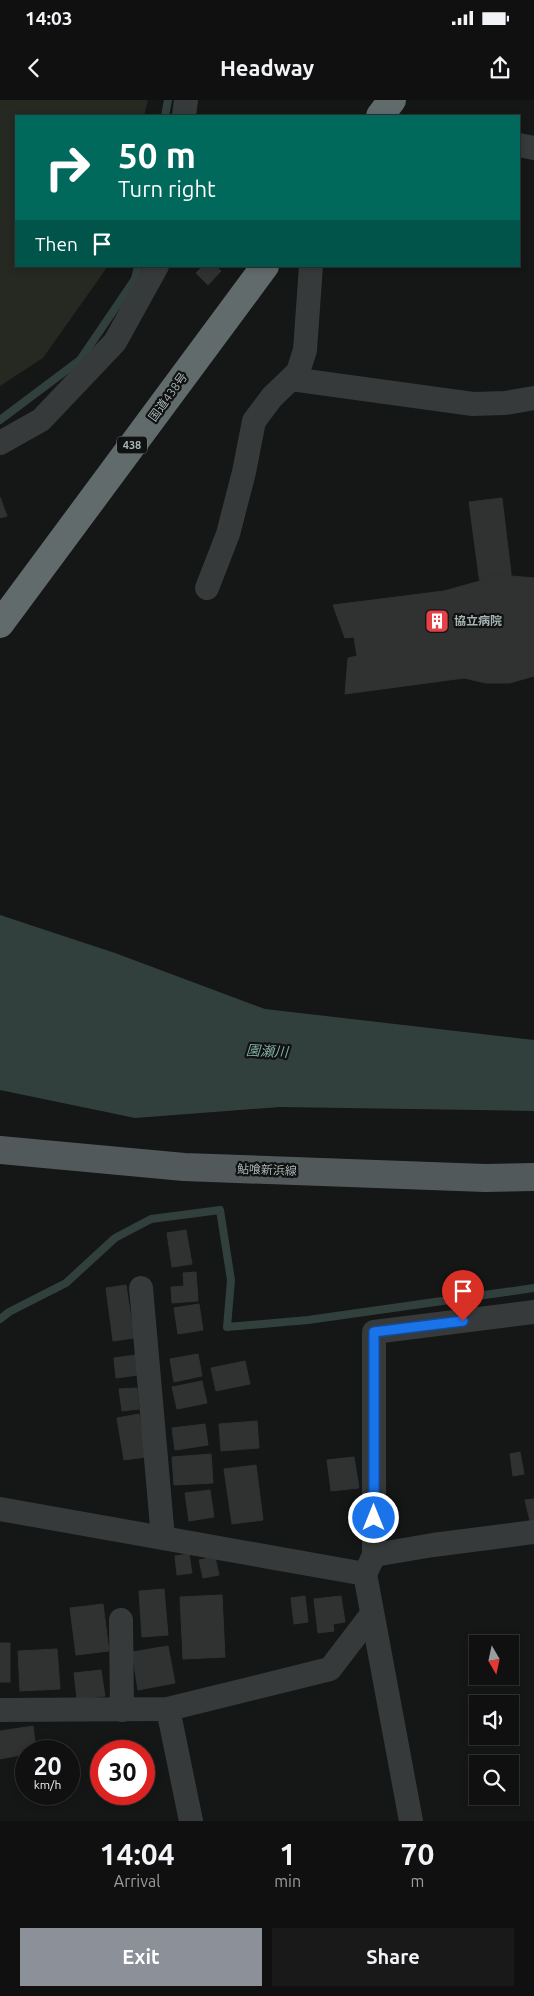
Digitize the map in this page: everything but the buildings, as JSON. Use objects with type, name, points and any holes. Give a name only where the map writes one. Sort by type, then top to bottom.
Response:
[{"type":"highway","points":[[381,115],[392,100]]},
{"type":"highway","name":"国道438号","points":[[0,624],[264,267]]},
{"type":"main road","name":"鮎喰新浜線","points":[[0,1150],[184,1167],[485,1178],[534,1177]]},
{"type":"street","points":[[184,115],[186,100]]},
{"type":"street","points":[[520,145],[534,148]]},
{"type":"street","points":[[0,443],[41,420],[115,342],[156,267]]},
{"type":"street","points":[[207,588],[228,534],[244,472],[254,421],[272,397],[298,372],[305,350],[311,267]]},
{"type":"street","points":[[291,379],[473,404],[505,403],[534,398]]},
{"type":"street","points":[[142,1288],[163,1538]]},
{"type":"street","points":[[411,1821],[372,1614],[369,1565],[374,1332],[534,1312]]},
{"type":"street","points":[[0,1509],[163,1538],[369,1565],[433,1545],[534,1532]]},
{"type":"street","points":[[0,1710],[168,1709],[330,1669],[372,1614]]},
{"type":"street","points":[[121,1620],[122,1710]]},
{"type":"street","points":[[168,1709],[191,1821]]},
{"type":"shaded area","points":[[0,100],[148,100],[144,115],[15,115],[15,267],[107,267],[43,358],[0,386]]},
{"type":"water","name":"園瀬川","points":[[0,915],[115,953],[265,1009],[534,1040],[534,1111],[280,1107],[135,1118],[0,1090]]},
{"type":"waterway","points":[[165,115],[168,100]]},
{"type":"waterway","points":[[0,420],[80,360],[135,279],[138,267]]},
{"type":"waterway","points":[[0,1319],[9,1312],[66,1283],[115,1238],[151,1219],[220,1210],[231,1280],[227,1327],[308,1320],[534,1288]]},
{"type":"place","name":"協立病院","points":[[437,621]]},
{"type":"route","points":[[374,1518],[374,1332],[463,1321]]}]
